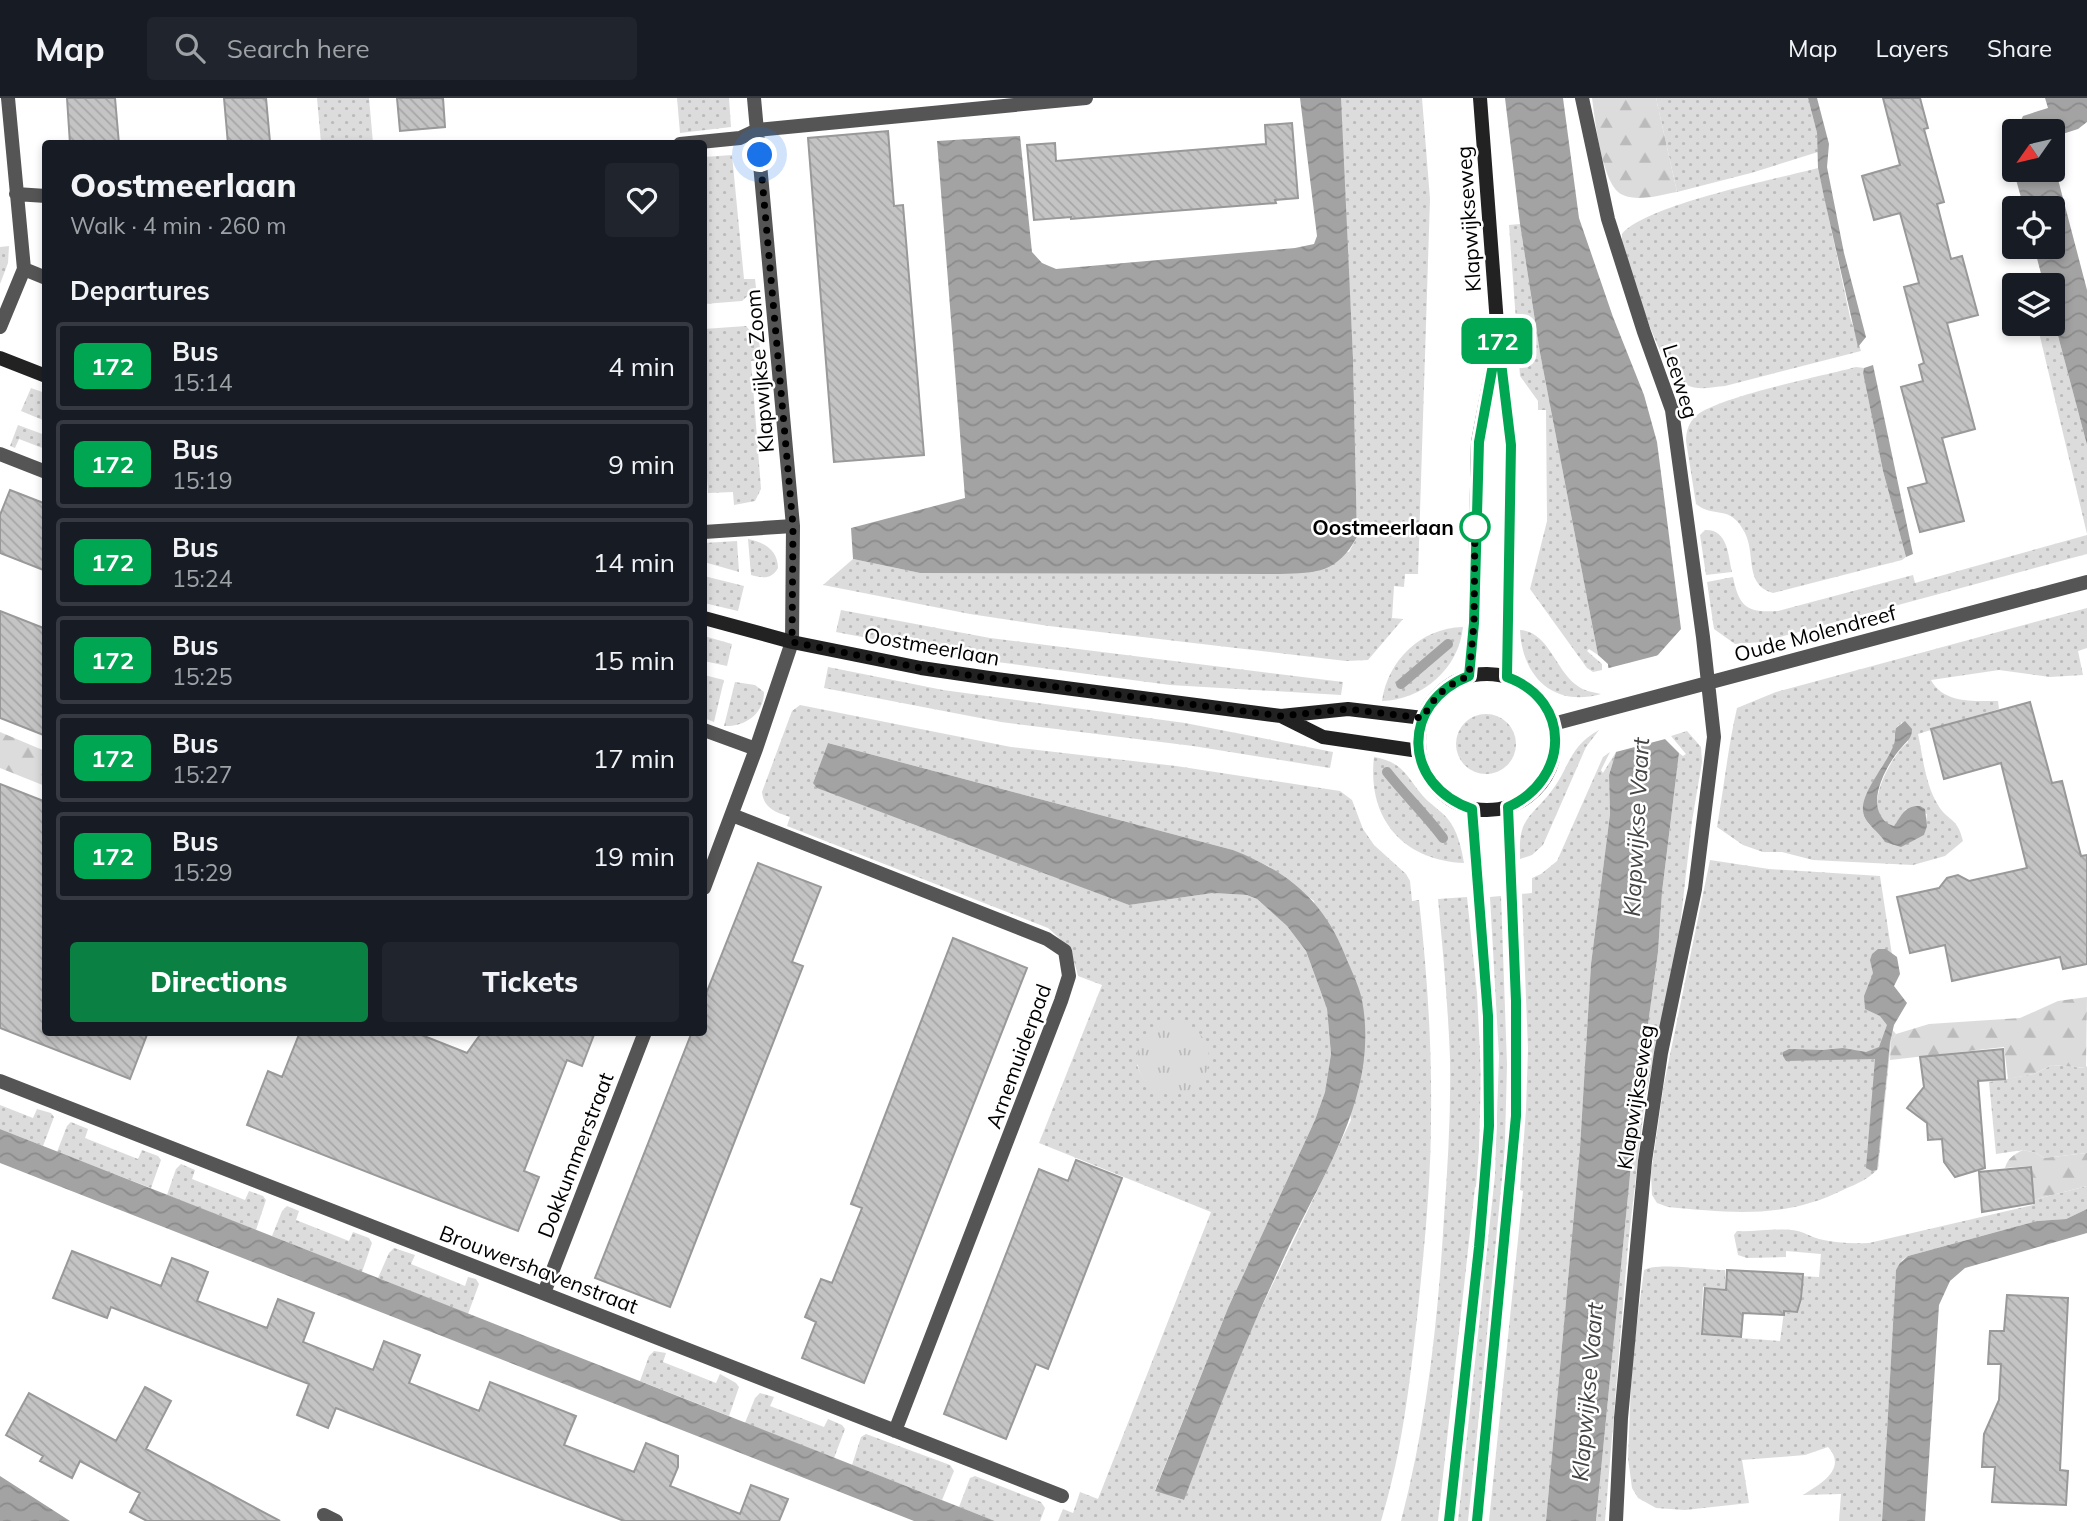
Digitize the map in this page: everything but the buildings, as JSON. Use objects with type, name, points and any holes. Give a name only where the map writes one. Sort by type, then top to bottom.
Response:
[{"type":"main road","name":"Klapwijkseweg","points":[[1480,98],[1498,337],[1511,445],[1507,677]]},
{"type":"main road","name":"Klapwijkseweg","points":[[1469,676],[1474,623],[1479,442],[1498,337]]},
{"type":"main road","points":[[0,358],[42,374]]},
{"type":"main road","name":"Oostmeerlaan","points":[[707,619],[792,642],[921,668],[996,679],[1281,716],[1348,709],[1423,718]]},
{"type":"main road","points":[[1482,674],[1507,677],[1523,684],[1547,709],[1553,724],[1555,750],[1548,774],[1532,793],[1508,807],[1496,810],[1472,809],[1457,804],[1444,795],[1424,770],[1419,751],[1420,729],[1423,718],[1439,692],[1453,682],[1482,674]]},
{"type":"main road","name":"Oostmeerlaan","points":[[1281,716],[1323,737],[1419,751]]},
{"type":"main road","points":[[1477,1521],[1516,1116],[1516,1001],[1508,807]]},
{"type":"main road","points":[[1449,1521],[1489,1126],[1488,1016],[1472,809]]},
{"type":"street","points":[[0,327],[24,269],[8,98]]},
{"type":"street","name":"Klapwijkse Zoom","points":[[754,98],[793,526],[792,642]]},
{"type":"street","points":[[707,141],[740,138],[757,130],[1086,98]]},
{"type":"street","name":"Leeweg","points":[[1582,98],[1608,219],[1672,410],[1708,683]]},
{"type":"street","points":[[16,194],[42,196]]},
{"type":"street","points":[[24,269],[42,276]]},
{"type":"street","points":[[0,454],[42,470]]},
{"type":"street","points":[[707,532],[793,526]]},
{"type":"street","name":"Oude Molendreef","points":[[1553,724],[2087,582]]},
{"type":"street","points":[[707,880],[756,750],[792,642]]},
{"type":"street","name":"Klapwijkseweg","points":[[1616,1521],[1621,1418],[1645,1161],[1661,1053],[1695,889],[1714,737],[1708,683]]},
{"type":"street","points":[[707,731],[756,750]]},
{"type":"street","name":"Arnemuiderpad","points":[[732,816],[1047,939],[1065,951],[1069,976],[1062,1001],[895,1431]]},
{"type":"street","name":"Dokkummerstraat","points":[[544,1293],[643,1036]]},
{"type":"street","name":"Brouwershavenstraat","points":[[0,1081],[1062,1496]]},
{"type":"green space","points":[[317,98],[369,98],[373,140],[321,140]]},
{"type":"green space","points":[[677,98],[729,98],[731,127],[680,133]]},
{"type":"green space","points":[[1339,98],[1422,98],[1430,199],[1418,574],[1405,574],[1404,587],[1394,586],[1392,618],[1403,619],[1368,660],[1346,661],[1049,626],[970,614],[823,585],[853,559],[920,573],[1349,552],[1357,537],[1353,358]]},
{"type":"green space","points":[[1592,98],[1656,98],[1677,192],[1636,198],[1623,195],[1616,189],[1601,151]]},
{"type":"green space","points":[[1656,98],[1808,98],[1817,133],[1818,152],[1677,192]]},
{"type":"green space","points":[[732,155],[744,279],[755,279],[756,288],[742,301],[707,304],[707,157]]},
{"type":"green space","points":[[1818,168],[1850,317],[1861,351],[1725,386],[1700,388],[1687,385],[1676,376],[1657,342],[1633,277],[1622,243],[1622,234],[1635,223],[1683,203]]},
{"type":"green space","points":[[1520,224],[1540,353],[1598,655],[1589,649],[1587,651],[1602,664],[1602,670],[1593,672],[1587,668],[1530,589],[1547,521],[1546,410],[1538,410],[1538,401],[1520,376],[1509,225]]},
{"type":"green space","points":[[9,246],[8,263],[0,284],[0,247]]},
{"type":"green space","points":[[746,326],[759,342],[762,360],[751,361],[761,489],[755,501],[734,505],[733,492],[708,493],[707,329]]},
{"type":"green space","points":[[2040,336],[2058,336],[2087,445],[2087,534]]},
{"type":"green space","points":[[1856,367],[1864,368],[1883,471],[1906,557],[1773,593],[1764,589],[1754,576],[1745,533],[1734,518],[1696,504],[1686,441],[1688,427],[1696,416],[1725,402]]},
{"type":"green space","points":[[31,388],[42,392],[42,420],[21,411]]},
{"type":"green space","points":[[18,425],[42,434],[42,448],[19,439],[15,448],[10,446]]},
{"type":"green space","points":[[1705,530],[1713,531],[1723,538],[1732,572],[1706,575],[1700,535]]},
{"type":"green space","points":[[2087,535],[2087,554],[1761,642],[1735,644],[1714,629],[1707,582],[1733,577],[1738,595],[1746,606],[1759,611],[1778,611],[1913,575],[1915,583]]},
{"type":"green space","points":[[748,539],[765,545],[776,556],[778,568],[773,575],[751,575]]},
{"type":"green space","points":[[737,541],[739,572],[707,563],[707,543]]},
{"type":"green space","points":[[707,577],[744,586],[738,611],[707,604]]},
{"type":"green space","points":[[2087,608],[2087,648],[2078,651],[2083,675],[2050,677],[1999,670],[1931,680],[1937,688],[1952,697],[1970,701],[1998,701],[1999,709],[1918,734],[1930,788],[1942,810],[1958,827],[1963,841],[1945,856],[1913,865],[1813,860],[1782,852],[1763,852],[1743,845],[1717,827],[1737,708],[1776,692]],"holes":[[[1902,722],[1908,742],[1886,772],[1877,800],[1878,812],[1883,821],[1894,826],[1906,809],[1927,814],[1924,835],[1908,842],[1883,838],[1868,823],[1865,813],[1868,792],[1891,753],[1895,744],[1896,728]]]},
{"type":"green space","points":[[841,610],[990,638],[1343,682],[1341,695],[1170,685],[982,660],[836,632]]},
{"type":"green space","points":[[1463,627],[1454,656],[1436,679],[1411,695],[1382,701],[1391,672],[1409,649],[1433,633]]},
{"type":"green space","points":[[1520,630],[1538,637],[1575,684],[1584,690],[1601,694],[1568,696],[1543,684],[1527,661]]},
{"type":"green space","points":[[707,637],[732,644],[727,666],[707,662]]},
{"type":"green space","points":[[828,667],[943,690],[1185,723],[1333,752],[1330,768],[1193,746],[1001,722],[824,688]]},
{"type":"green space","points":[[707,676],[724,680],[714,722],[707,719]]},
{"type":"green space","points":[[735,682],[755,685],[764,692],[763,700],[752,718],[732,726],[724,726]]},
{"type":"green space","points":[[800,705],[1011,747],[1176,766],[1340,791],[1352,800],[1363,829],[1374,845],[1406,874],[1410,881],[1412,901],[1419,900],[1424,954],[1431,1062],[1430,1167],[1408,1395],[1400,1445],[1381,1521],[1058,1521],[1063,1509],[1073,1513],[1080,1492],[1098,1499],[1211,1212],[1039,1143],[1102,985],[1078,976],[1068,949],[1048,928],[787,826],[790,817],[768,806],[762,792],[792,711]],"holes":[[[828,743],[1233,850],[1268,866],[1314,901],[1351,1120],[1246,1340],[1183,1500],[1155,1490],[1228,1308],[1315,1120],[1325,1092],[1331,1054],[1327,1009],[1306,951],[1287,926],[1257,899],[1247,895],[1213,893],[1129,905],[813,783]],[[1196,1031],[1206,1045],[1208,1062],[1171,1093],[1159,1090],[1142,1076],[1137,1065]]]},
{"type":"green space","points":[[1480,714],[1492,714],[1511,727],[1516,744],[1514,756],[1503,769],[1492,774],[1480,774],[1461,761],[1456,750],[1456,738],[1469,719]]},
{"type":"green space","points":[[1599,730],[1586,747],[1543,845],[1532,855],[1520,859],[1521,835],[1526,822],[1557,784],[1575,751]]},
{"type":"green space","points":[[1687,731],[1701,747],[1702,762],[1692,821],[1677,953],[1645,1099],[1628,1245],[1605,1521],[1596,1521],[1637,1104],[1658,952],[1662,892],[1679,753],[1683,756],[1686,754],[1671,736]]},
{"type":"green space","points":[[0,732],[42,750],[42,785],[0,768]]},
{"type":"green space","points":[[1610,752],[1601,770],[1603,773],[1616,752],[1609,775],[1610,814],[1591,964],[1580,1148],[1546,1521],[1489,1521],[1523,1191],[1520,1190],[1528,1049],[1522,894],[1532,893],[1532,878],[1557,861],[1603,757]]},
{"type":"green space","points":[[1374,757],[1398,766],[1426,799],[1447,818],[1456,834],[1464,863],[1423,854],[1394,832],[1383,817],[1377,799],[1373,779]]},
{"type":"green space","points":[[1710,860],[1769,869],[1880,876],[1892,955],[1887,1024],[1896,1034],[1891,1041],[1878,1169],[1854,1185],[1823,1199],[1780,1209],[1737,1212],[1668,1207],[1657,1203],[1652,1195],[1651,1173],[1664,1084]]},
{"type":"green space","points":[[1501,896],[1507,1065],[1504,1178],[1468,1521],[1458,1521],[1495,1175],[1499,1056],[1490,897]]},
{"type":"green space","points":[[1467,897],[1477,993],[1481,1072],[1478,1188],[1475,1187],[1438,1521],[1401,1521],[1418,1446],[1430,1370],[1447,1177],[1450,1058],[1438,899]]},
{"type":"green space","points":[[2087,997],[2086,1068],[2052,1065],[2034,1074],[2008,1079],[2004,1047],[1890,1060],[1891,1041],[1896,1034],[1929,1024],[2020,1018],[2058,1001]]},
{"type":"green space","points":[[1173,1022],[1193,1028],[1203,1038],[1209,1058],[1203,1078],[1193,1088],[1173,1094],[1153,1088],[1143,1078],[1137,1058],[1143,1038],[1153,1028]]},
{"type":"green space","points":[[2052,1065],[2087,1066],[2087,1153],[2044,1158],[2023,1150],[1996,1154],[1989,1082],[2034,1074]]},
{"type":"green space","points":[[0,1105],[33,1118],[37,1109],[51,1113],[54,1117],[43,1146],[0,1129]]},
{"type":"green space","points":[[71,1122],[88,1129],[85,1138],[138,1159],[142,1150],[158,1156],[161,1160],[151,1188],[57,1152]]},
{"type":"green space","points":[[2023,1150],[2044,1158],[2087,1153],[2087,1186],[2033,1200],[2031,1166],[2005,1168],[2011,1157]]},
{"type":"green space","points":[[181,1164],[195,1170],[192,1179],[245,1200],[249,1191],[263,1196],[266,1200],[256,1230],[167,1195],[176,1169]]},
{"type":"green space","points":[[2087,1186],[2087,1209],[2066,1219],[2037,1221],[1908,1256],[1902,1260],[1896,1271],[1882,1521],[1839,1521],[1841,1494],[1803,1495],[1824,1481],[1833,1469],[1835,1462],[1828,1447],[1805,1455],[1742,1460],[1749,1503],[1685,1510],[1656,1508],[1638,1498],[1632,1488],[1628,1458],[1632,1361],[1644,1270],[1670,1266],[1725,1270],[1725,1289],[1703,1287],[1701,1335],[1780,1341],[1784,1312],[1796,1313],[1801,1304],[1799,1276],[1819,1277],[1821,1254],[1786,1251],[1786,1257],[1747,1258],[1738,1255],[1734,1235],[1737,1231],[1790,1230],[1819,1239],[1869,1243],[2033,1205],[2033,1200]]},
{"type":"green space","points":[[287,1206],[299,1211],[296,1220],[349,1241],[353,1232],[369,1238],[372,1243],[362,1272],[272,1236],[282,1211]]},
{"type":"green space","points":[[394,1248],[415,1255],[411,1264],[465,1286],[468,1277],[476,1279],[479,1284],[468,1314],[378,1278]]},
{"type":"green space","points":[[654,1351],[666,1353],[663,1362],[716,1383],[720,1374],[736,1383],[739,1387],[729,1416],[640,1381],[649,1356]]},
{"type":"green space","points":[[760,1393],[774,1397],[770,1406],[824,1427],[828,1419],[842,1425],[845,1429],[834,1458],[745,1423],[755,1398]]},
{"type":"green space","points":[[866,1434],[950,1465],[954,1471],[942,1500],[852,1465],[861,1437]]},
{"type":"green space","points":[[975,1476],[1041,1502],[1045,1508],[1040,1521],[995,1521],[959,1507],[970,1478]]},
{"type":"water","points":[[1300,98],[1341,98],[1353,358],[1357,537],[1342,558],[1325,569],[1280,574],[920,573],[853,559],[851,528],[965,498],[937,141],[1020,136],[1032,252],[1042,263],[1056,269],[1295,248],[1314,244],[1317,236]]},
{"type":"water","name":"Klapwijkse Vaart","points":[[1505,98],[1563,98],[1579,218],[1613,317],[1644,395],[1657,442],[1681,629],[1657,656],[1664,738],[1679,753],[1662,892],[1658,952],[1637,1104],[1596,1521],[1546,1521],[1580,1148],[1591,964],[1610,814],[1609,775],[1616,752],[1608,664],[1598,655],[1540,353],[1520,224]]},
{"type":"water","points":[[1808,98],[1817,98],[1829,144],[1827,167],[1844,253],[1866,337],[1858,347],[1818,168],[1817,133]]},
{"type":"water","points":[[2045,98],[2087,98],[2087,122],[2078,129],[2065,133],[2065,119],[2022,119],[2023,116],[2048,108]]},
{"type":"water","points":[[2017,182],[2059,182],[2062,196],[2021,196]]},
{"type":"water","points":[[2065,206],[2087,290],[2087,445],[2058,336],[2065,336],[2065,273],[2041,273],[2037,259],[2065,259]]},
{"type":"water","points":[[1873,365],[1913,554],[1906,557],[1883,471],[1863,373],[1864,368]]},
{"type":"water","points":[[1905,721],[1912,729],[1911,735],[1887,769],[1877,796],[1879,812],[1883,819],[1894,826],[1907,809],[1920,806],[1925,809],[1927,826],[1924,835],[1901,847],[1885,842],[1866,820],[1863,811],[1870,786],[1891,752],[1896,728]]},
{"type":"water","points":[[828,743],[1233,850],[1287,878],[1314,903],[1336,936],[1362,1000],[1364,1062],[1358,1091],[1338,1148],[1290,1244],[1247,1341],[1184,1500],[1155,1491],[1228,1308],[1315,1120],[1325,1092],[1331,1054],[1327,1009],[1306,951],[1287,926],[1257,899],[1247,895],[1213,893],[1129,905],[817,788],[813,783]]},
{"type":"water","points":[[1878,949],[1886,949],[1897,957],[1900,974],[1894,986],[1907,1003],[1894,1025],[1890,1042],[1877,1170],[1872,1171],[1866,1168],[1875,1059],[1786,1061],[1783,1052],[1789,1049],[1843,1048],[1866,1052],[1879,1047],[1887,1025],[1880,1016],[1865,1009],[1864,996],[1873,973],[1870,960]]},
{"type":"water","points":[[0,1129],[995,1521],[914,1521],[0,1163]]},
{"type":"water","points":[[2087,1209],[2087,1233],[1965,1268],[1950,1281],[1939,1305],[1925,1521],[1882,1521],[1896,1270],[1900,1263],[1908,1256],[2037,1221],[2066,1219]]},
{"type":"water","points":[[0,1476],[70,1521],[0,1521]]},
{"type":"pier","points":[[1663,654],[1661,657],[1669,738],[1612,753],[1605,669]]},
{"type":"waterway","points":[[1401,684],[1448,644]]},
{"type":"waterway","points":[[1387,772],[1443,838]]},
{"type":"bus line","name":"172","points":[[1449,1521],[1479,1247],[1489,1126],[1488,1016],[1472,809],[1457,804],[1433,783],[1424,770],[1419,741],[1423,718],[1439,692],[1453,682],[1469,676],[1474,623],[1479,442],[1498,337],[1511,445],[1507,677],[1530,689],[1547,709],[1553,724],[1555,750],[1548,774],[1541,784],[1521,801],[1508,807],[1516,1001],[1516,1116],[1477,1521]]},
{"type":"place","name":"Oostmeerlaan","points":[[1475,527]]},
{"type":"route","points":[[760,155],[793,526],[792,642],[921,668],[1281,716],[1348,709],[1423,718],[1439,692],[1453,682],[1469,676],[1474,623],[1475,527]]}]
